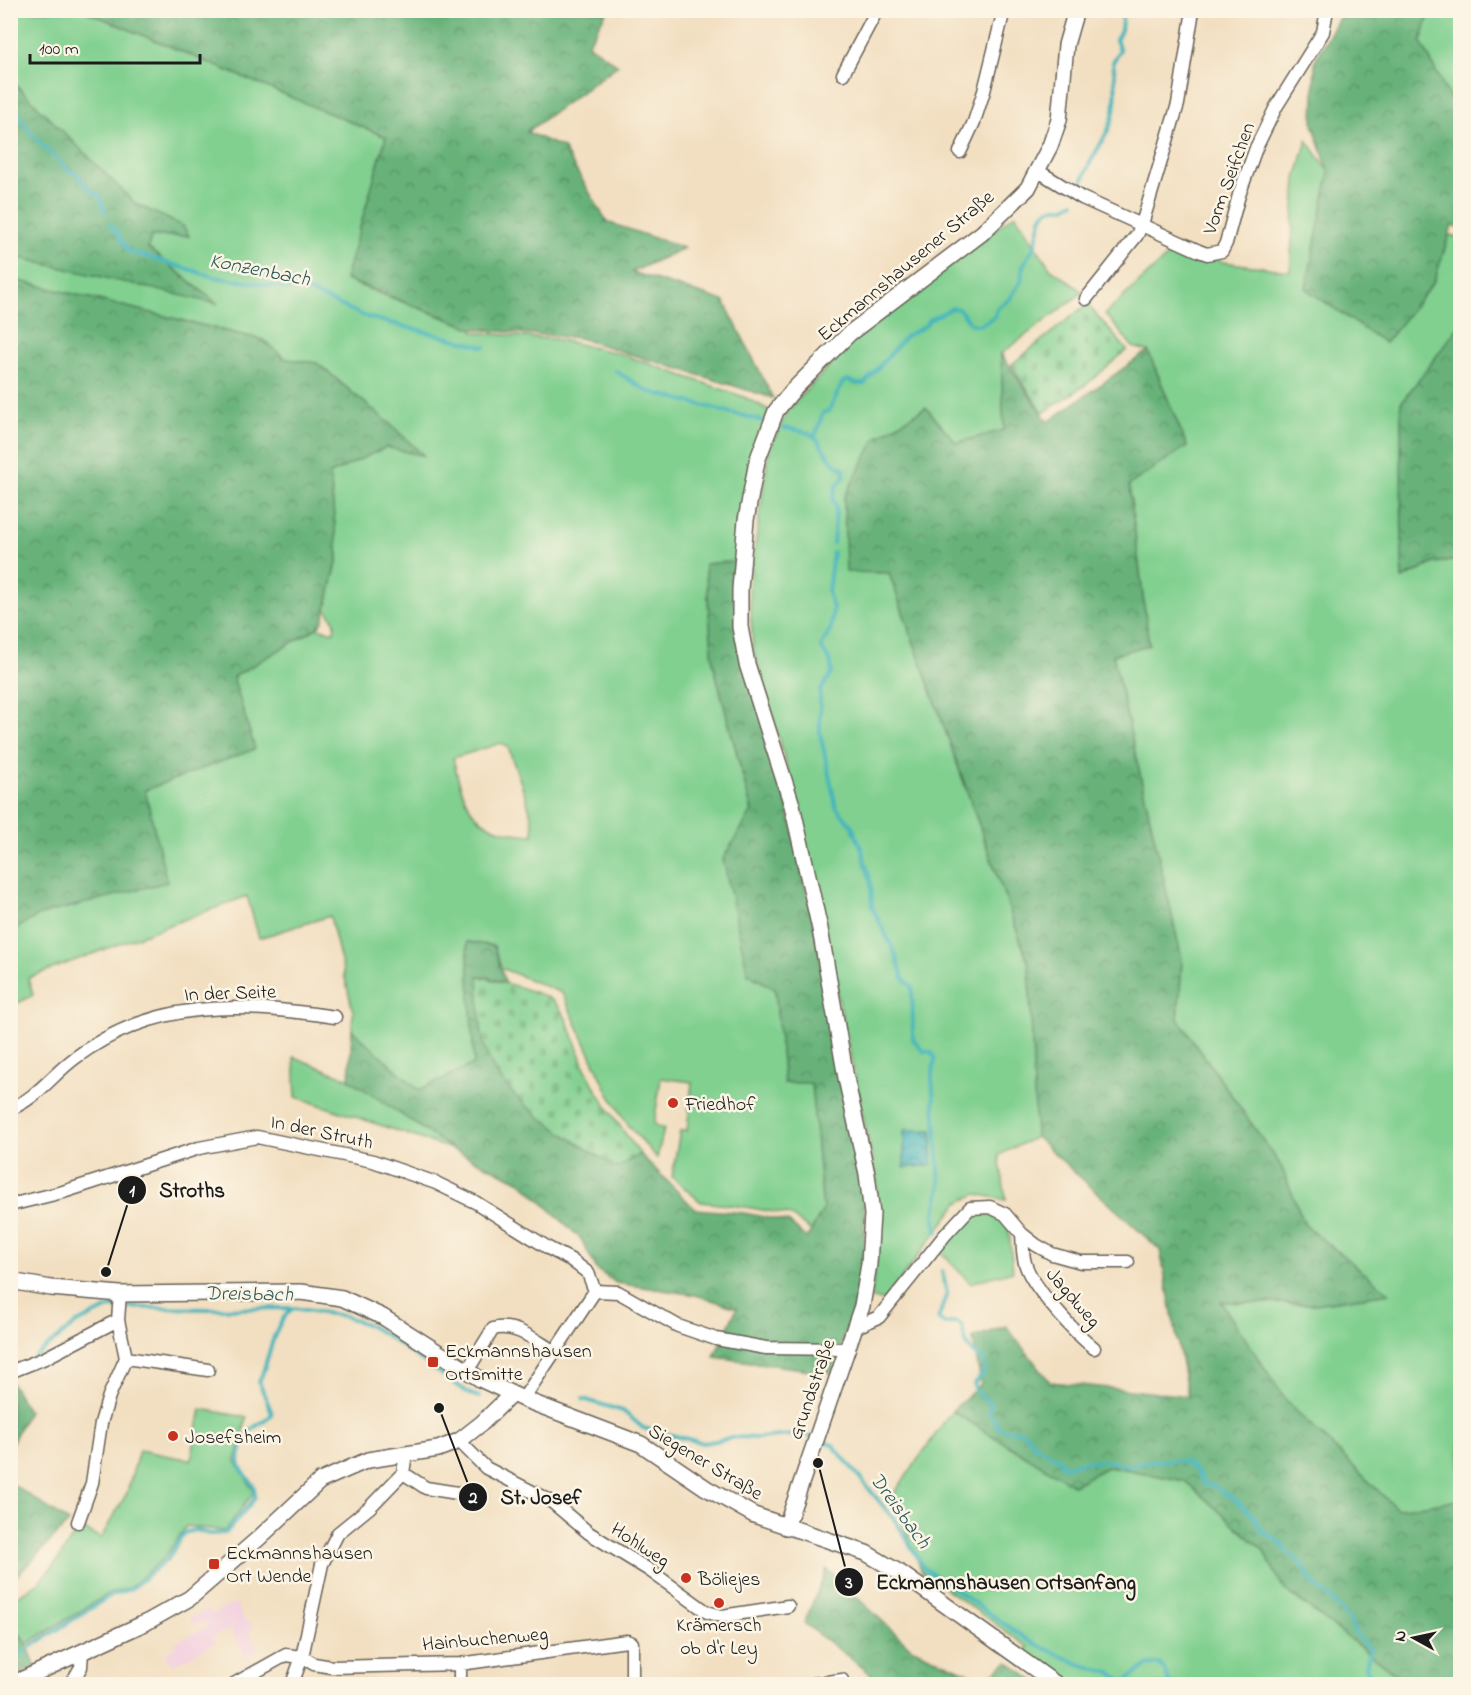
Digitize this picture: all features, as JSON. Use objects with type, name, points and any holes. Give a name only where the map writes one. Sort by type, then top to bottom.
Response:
[{"type":"main road","name":"Eckmannshausener Straße","points":[[869,1264],[872,1214],[867,1174],[846,1078],[820,929],[792,805],[747,664],[740,627],[740,588],[746,520],[757,461],[776,411],[850,333],[982,232],[1028,188],[1038,171],[1059,120],[1066,45],[1076,10]]},
{"type":"main road","name":"Grundstraße","points":[[786,1527],[856,1327],[869,1264]]},
{"type":"main road","name":"Siegener Straße","points":[[10,1281],[51,1288],[119,1307],[302,1292],[342,1298],[383,1317],[466,1371],[518,1397],[641,1444],[705,1488],[754,1515],[866,1553],[902,1574],[1056,1684]]},
{"type":"main road","points":[[12,1684],[147,1622],[190,1598],[320,1481],[368,1460],[438,1449],[459,1441],[518,1397]]},
{"type":"street","points":[[843,74],[877,10]]},
{"type":"street","points":[[960,152],[974,122],[984,91],[1004,10]]},
{"type":"street","points":[[1086,299],[1137,235],[1142,224],[1178,104],[1193,10]]},
{"type":"street","name":"Vorm Seifchen","points":[[1142,224],[1207,254],[1222,251],[1227,243],[1239,195],[1256,148],[1276,107],[1323,32],[1327,10]]},
{"type":"street","points":[[1038,171],[1082,198],[1142,224]]},
{"type":"street","name":"In der Seite","points":[[10,1109],[40,1091],[75,1058],[110,1036],[134,1025],[174,1013],[199,1009],[244,1007],[275,1008],[335,1017]]},
{"type":"street","name":"In der Struth","points":[[10,1206],[63,1192],[199,1148],[256,1137],[373,1161],[436,1182],[475,1202],[571,1260],[588,1273],[595,1291]]},
{"type":"street","points":[[856,1327],[879,1317],[970,1208],[990,1207],[1005,1214],[1022,1234],[1046,1251],[1068,1259],[1081,1262],[1128,1262]]},
{"type":"street","name":"Jagdweg","points":[[1022,1234],[1025,1265],[1031,1277],[1073,1328],[1094,1348]]},
{"type":"street","points":[[518,1397],[555,1352],[595,1291],[618,1292],[678,1326],[716,1338],[766,1348],[847,1349]]},
{"type":"street","points":[[10,1372],[45,1358],[119,1307],[126,1358],[109,1396],[101,1423],[92,1483],[78,1522]]},
{"type":"street","points":[[466,1371],[493,1329],[501,1327],[516,1329],[555,1352]]},
{"type":"street","points":[[126,1358],[208,1370]]},
{"type":"street","name":"Hohlweg","points":[[459,1441],[486,1468],[552,1502],[589,1533],[649,1570],[707,1612],[722,1616],[788,1606]]},
{"type":"street","points":[[292,1684],[302,1657],[322,1564],[338,1533],[370,1507],[403,1473],[406,1454]]},
{"type":"street","points":[[403,1473],[426,1488],[470,1496]]},
{"type":"street","name":"Hainbuchenweg","points":[[302,1657],[314,1664],[332,1667],[460,1664],[627,1641],[632,1643],[632,1684]]},
{"type":"street","points":[[71,1684],[81,1667],[82,1652]]},
{"type":"street","points":[[234,1684],[286,1655],[302,1657]]},
{"type":"street","points":[[460,1664],[460,1684]]},
{"type":"street","points":[[813,1684],[842,1680],[841,1684]]},
{"type":"shaded area","points":[[236,1603],[245,1622],[249,1621],[253,1628],[249,1631],[258,1649],[244,1656],[231,1629],[212,1638],[215,1643],[172,1666],[165,1653],[176,1648],[174,1644],[178,1641],[206,1627],[203,1621],[193,1625],[190,1618],[208,1609],[211,1614]]},
{"type":"green space","points":[[11,11],[85,11],[386,137],[345,280],[474,329],[473,332],[561,340],[621,354],[744,397],[769,410],[713,663],[752,812],[723,859],[775,989],[784,1083],[811,1082],[823,1210],[811,1231],[790,1215],[701,1202],[672,1177],[680,1131],[687,1131],[692,1082],[661,1078],[654,1124],[664,1129],[657,1158],[628,1125],[609,1094],[562,993],[501,968],[494,946],[467,942],[475,1064],[419,1090],[352,1030],[353,1011],[330,916],[259,938],[247,896],[28,978],[33,995],[11,1007],[11,931],[40,915],[145,790],[254,749],[233,677],[317,628],[334,632],[335,622],[326,609],[338,558],[330,474],[386,447],[423,455],[389,423],[317,363],[286,359],[263,340],[11,279],[11,256],[217,303],[148,248],[151,236],[188,236],[183,226],[136,205],[11,80]],"holes":[[[501,743],[508,747],[528,804],[533,835],[514,833],[486,824],[476,816],[469,805],[458,777],[453,758]]]},
{"type":"green space","points":[[85,11],[607,11],[588,44],[618,65],[527,132],[563,148],[607,222],[684,248],[632,272],[724,301],[773,398],[579,338],[474,329],[345,279],[386,137]]},
{"type":"green space","points":[[1343,11],[1430,11],[1421,42],[1460,118],[1460,228],[1452,226],[1434,282],[1385,343],[1306,289],[1329,173],[1313,124],[1315,60]]},
{"type":"green space","points":[[1430,11],[1460,11],[1460,118],[1421,42]]},
{"type":"green space","points":[[11,80],[136,204],[183,226],[189,236],[151,236],[148,248],[218,304],[11,256]]},
{"type":"green space","points":[[1307,140],[1330,173],[1306,289],[1385,343],[1434,282],[1449,235],[1460,238],[1460,325],[1401,403],[1402,579],[1434,563],[1460,560],[1460,1500],[1397,1509],[1287,1402],[1220,1302],[1315,1304],[1389,1293],[1305,1225],[1281,1166],[1178,1019],[1182,960],[1113,655],[1149,644],[1129,485],[1187,446],[1148,351],[1133,347],[1105,314],[1178,246],[1223,262],[1290,271],[1296,179]]},
{"type":"green space","points":[[1015,214],[1050,268],[1083,292],[1001,354],[1004,430],[956,443],[926,408],[889,573],[1029,965],[1036,1137],[999,1155],[1006,1200],[976,1194],[958,1203],[885,1300],[871,1299],[877,1254],[877,1182],[797,802],[753,649],[749,587],[769,450],[788,410],[856,337]]},
{"type":"green space","points":[[11,279],[263,340],[286,359],[317,363],[389,423],[424,456],[386,447],[330,474],[338,558],[323,621],[317,628],[233,677],[255,749],[145,790],[167,882],[40,915],[11,931]]},
{"type":"green space","points":[[1087,304],[1127,350],[1087,384],[1043,413],[1011,365]]},
{"type":"green space","points":[[1460,325],[1460,560],[1434,563],[1402,579],[1401,403]]},
{"type":"green space","points":[[1148,351],[1187,446],[1129,485],[1149,645],[1113,655],[1182,960],[1178,1019],[1281,1166],[1305,1225],[1389,1293],[1315,1304],[1221,1302],[1287,1402],[1397,1509],[1460,1500],[1460,1684],[1409,1684],[1284,1589],[1263,1550],[1185,1481],[1109,1466],[1073,1485],[952,1411],[981,1384],[973,1338],[1006,1326],[1050,1382],[1188,1396],[1160,1250],[1036,1137],[1029,964],[889,573],[846,572],[844,498],[876,438],[926,407],[956,443],[1004,430],[1001,354],[1048,422]]},
{"type":"green space","points":[[736,561],[737,626],[788,808],[815,931],[865,1212],[863,1266],[854,1311],[831,1373],[714,1357],[737,1308],[696,1295],[616,1283],[597,1270],[581,1239],[521,1182],[454,1150],[349,1079],[352,1030],[419,1090],[474,1064],[467,942],[494,946],[505,982],[479,976],[617,1168],[640,1154],[695,1209],[744,1213],[788,1222],[807,1238],[823,1210],[811,1083],[784,1083],[775,989],[748,974],[723,859],[752,811],[713,663],[705,564]]},
{"type":"green space","points":[[478,976],[539,994],[553,1001],[564,1015],[581,1060],[591,1079],[640,1154],[617,1168],[559,1131],[520,1101],[504,1084],[492,1065],[482,1037]]},
{"type":"green space","points":[[294,1057],[349,1079],[454,1150],[296,1097]]},
{"type":"green space","points":[[987,1211],[1008,1223],[1013,1271],[970,1283],[939,1250],[972,1213]]},
{"type":"green space","points":[[11,1382],[28,1411],[10,1445]]},
{"type":"green space","points":[[201,1409],[247,1417],[236,1461],[254,1492],[225,1531],[186,1526],[165,1557],[129,1588],[108,1594],[27,1644],[11,1622],[10,1601],[38,1583],[58,1560],[79,1527],[101,1538],[127,1493],[139,1450],[191,1460]]},
{"type":"green space","points":[[952,1411],[1073,1485],[1109,1466],[1185,1481],[1263,1550],[1284,1589],[1409,1684],[1063,1684],[1021,1653],[1028,1647],[922,1572],[892,1496]]},
{"type":"green space","points":[[11,1483],[69,1522],[11,1582]]},
{"type":"green space","points":[[827,1569],[911,1648],[984,1680],[1008,1662],[1039,1684],[884,1684],[804,1623]]},
{"type":"green space","points":[[11,1622],[27,1644],[36,1667],[10,1678]]},
{"type":"water","points":[[904,1130],[932,1130],[932,1165],[904,1168]]},
{"type":"waterway","points":[[1081,188],[1086,171],[1108,131],[1113,116],[1115,93],[1113,62],[1120,50],[1116,40],[1121,30],[1123,10]]},
{"type":"waterway","name":"Konzenbach","points":[[10,102],[30,132],[42,145],[67,169],[77,174],[90,190],[99,195],[105,212]]},
{"type":"waterway","points":[[814,437],[823,413],[829,411],[843,382],[848,380],[856,384],[864,384],[906,336],[925,326],[929,320],[952,308],[959,309],[971,324],[981,325],[995,316],[997,308],[1010,299],[1021,281],[1023,265],[1035,245],[1042,216],[1048,209],[1065,207],[1074,202]]},
{"type":"waterway","name":"Konzenbach","points":[[110,225],[128,251],[214,277],[308,291],[367,317],[485,347]]},
{"type":"waterway","name":"Konzenbach","points":[[616,371],[647,391],[763,421]]},
{"type":"waterway","points":[[784,428],[802,431],[813,436],[832,461],[844,469],[844,477],[836,486],[833,499],[836,508],[833,543]]},
{"type":"waterway","points":[[833,552],[828,592],[833,608],[831,628],[821,647],[830,661],[832,673],[820,691],[820,733],[836,807],[852,826],[861,847],[871,883],[872,907],[895,953],[903,978],[912,987],[913,1039],[923,1051],[931,1052],[935,1058],[932,1078],[940,1186],[934,1218],[938,1232]]},
{"type":"waterway","points":[[942,1271],[947,1293],[938,1319],[945,1324],[957,1322],[962,1326],[968,1346],[984,1360],[985,1371],[974,1384],[975,1390],[990,1403],[990,1415],[995,1419],[998,1428],[1019,1431],[1027,1435],[1033,1445],[1059,1459],[1066,1467],[1097,1461],[1115,1462],[1128,1467],[1136,1463],[1169,1460],[1189,1464],[1204,1484],[1216,1487],[1232,1497],[1253,1515],[1261,1530],[1281,1543],[1285,1550],[1302,1564],[1312,1583],[1331,1599],[1351,1622],[1361,1641],[1371,1650],[1366,1669],[1377,1684]]},
{"type":"waterway","name":"Dreisbach","points":[[34,1357],[77,1323],[111,1307],[293,1308],[344,1316],[366,1324],[386,1335],[470,1394],[479,1397]]},
{"type":"waterway","points":[[10,1663],[30,1647],[108,1597],[132,1588],[168,1559],[186,1532],[196,1530],[210,1534],[226,1533],[255,1498],[252,1483],[244,1474],[239,1461],[244,1442],[251,1430],[272,1413],[259,1382],[276,1332],[293,1308]]},
{"type":"waterway","name":"Dreisbach","points":[[583,1399],[623,1411],[643,1428],[704,1443],[737,1437],[758,1438],[803,1434],[813,1438]]},
{"type":"waterway","name":"Dreisbach","points":[[820,1440],[833,1445],[897,1523],[924,1568],[1029,1641],[1079,1664],[1111,1673],[1125,1682],[1146,1666],[1159,1664],[1164,1669],[1170,1684]]},
{"type":"place","name":"Friedhof","points":[[673,1103]]},
{"type":"place","name":"Stroths","points":[[106,1272]]},
{"type":"place","name":"Eckmannshausen Ortsmitte","points":[[433,1362]]},
{"type":"place","name":"St. Josef","points":[[439,1408]]},
{"type":"place","name":"Josefsheim","points":[[173,1436]]},
{"type":"place","name":"Eckmannshausen Ortsanfang","points":[[818,1463]]},
{"type":"place","name":"Eckmannshausen Ort Wende","points":[[214,1564]]},
{"type":"place","name":"Böliejes","points":[[686,1578]]},
{"type":"place","name":"Krämersch ob d'r Ley","points":[[719,1603]]}]
